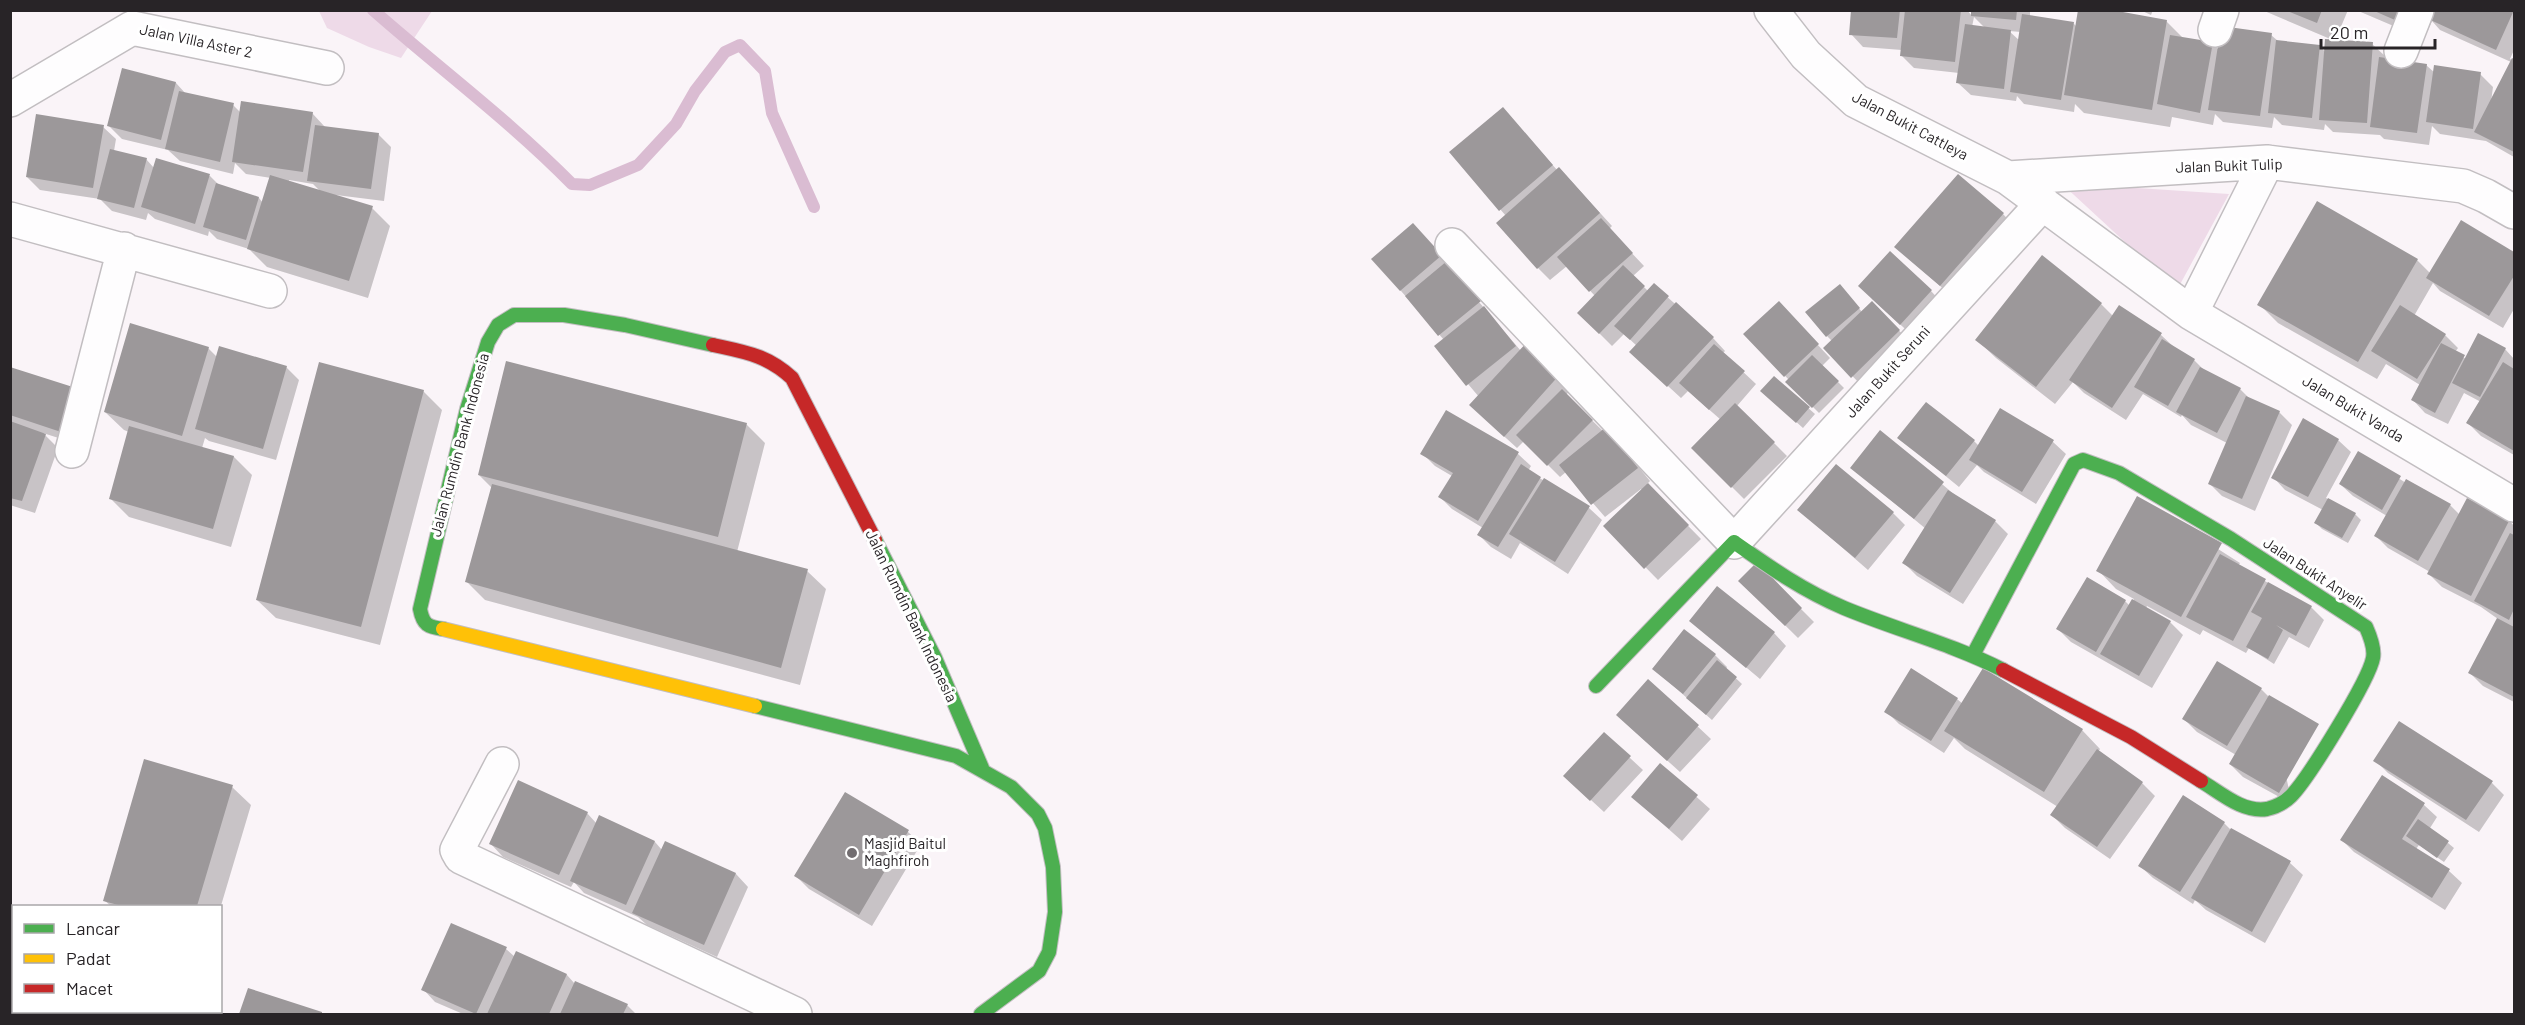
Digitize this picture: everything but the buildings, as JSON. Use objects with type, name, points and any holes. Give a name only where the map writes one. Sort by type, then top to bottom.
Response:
[{"type":"street","name":"Jalan Bukit Cattleya","points":[[1771,10],[1806,55],[1856,101],[2008,178]]},
{"type":"street","points":[[2401,51],[2417,10]]},
{"type":"street","name":"Jalan Villa Aster 2","points":[[10,100],[132,28],[327,68]]},
{"type":"street","name":"Jalan Bukit Tulip","points":[[2008,178],[2267,162],[2463,186],[2514,212]]},
{"type":"street","points":[[2191,313],[2267,162]]},
{"type":"street","name":"Jalan Bukit Vanda","points":[[2008,178],[2191,313],[2514,505]]},
{"type":"street","name":"Jalan Bukit Seruni","points":[[1596,686],[1734,542],[2043,203]]},
{"type":"street","points":[[10,219],[270,291]]},
{"type":"street","points":[[1452,245],[1734,542]]},
{"type":"street","points":[[72,451],[124,249]]},
{"type":"street","name":"Jalan Rumdin Bank Indonesia","points":[[981,1014],[1042,968],[1053,938],[1056,907],[1050,848],[1038,814],[1009,786],[982,768],[956,756],[468,634],[429,627],[422,621],[420,609],[467,409],[488,342],[498,325],[514,315],[564,315],[625,325],[744,352],[777,364],[792,378],[935,658],[982,768]]},
{"type":"street","name":"Jalan Bukit Anyelir","points":[[1734,542],[1792,583],[1845,608],[1973,655],[2131,737],[2240,805],[2257,811],[2272,808],[2291,796],[2361,688],[2373,660],[2372,641],[2366,627],[2231,539],[2129,478],[2083,460],[2074,464],[1973,655]]},
{"type":"street","points":[[502,764],[457,850],[461,857],[795,1014]]},
{"type":"shaded area","points":[[319,11],[432,11],[401,58],[369,47],[327,28]]},
{"type":"shaded area","points":[[2061,183],[2229,194],[2177,290]]},
{"type":"waterway","points":[[373,10],[499,117],[572,184],[590,185],[638,165],[676,124],[695,91],[725,52],[740,45],[765,71],[772,113],[814,207]]},
{"type":"traffic: fast","points":[[443,629],[427,624],[420,609],[467,409],[488,342],[498,325],[514,315],[564,315],[625,325],[713,345]]},
{"type":"traffic: fast","points":[[1973,655],[2074,464],[2083,460],[2119,473],[2231,539],[2366,627],[2372,642],[2373,658],[2369,670],[2350,707],[2323,751],[2289,798],[2267,809],[2249,808],[2232,801],[2201,781]]},
{"type":"traffic: fast","points":[[875,540],[935,658],[982,768]]},
{"type":"traffic: fast","points":[[1596,686],[1734,542],[1814,594],[1864,616],[1964,652],[2003,670]]},
{"type":"traffic: fast","points":[[755,706],[956,756],[1011,787],[1038,814],[1045,828],[1053,867],[1055,912],[1049,952],[1039,971],[981,1014]]},
{"type":"traffic: slow","points":[[443,629],[755,706]]},
{"type":"traffic: jam","points":[[713,345],[764,359],[792,378],[875,540]]},
{"type":"traffic: jam","points":[[2003,670],[2131,737],[2201,781]]},
{"type":"place","name":"Masjid Baitul Maghfiroh","points":[[852,853]]}]
